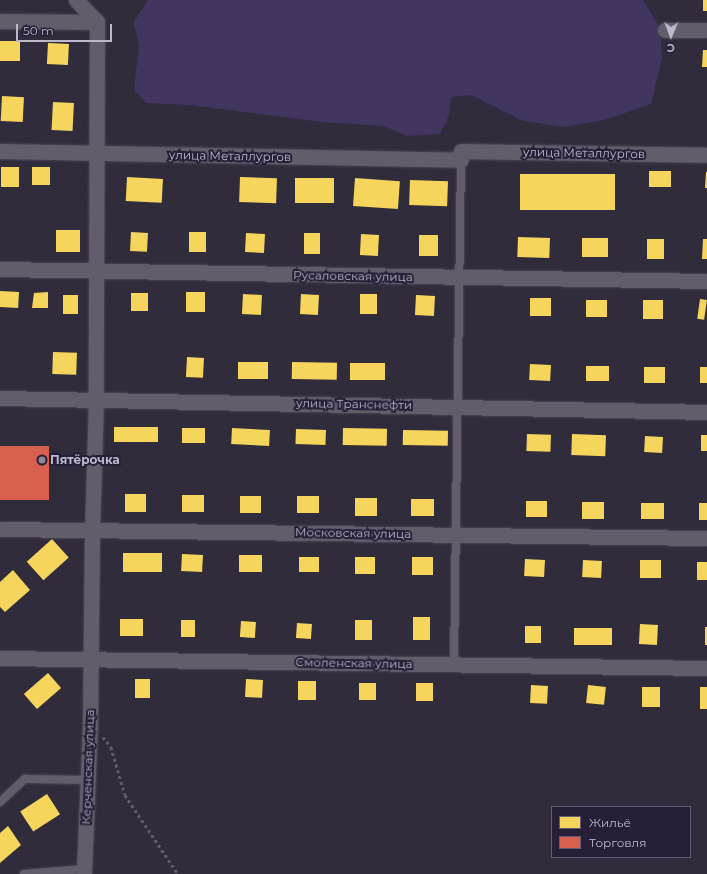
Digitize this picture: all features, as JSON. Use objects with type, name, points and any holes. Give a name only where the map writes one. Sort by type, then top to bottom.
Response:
[{"type":"street","points":[[76,0],[97,22]]},
{"type":"street","points":[[0,21],[97,22]]},
{"type":"street","name":"Керченская улица","points":[[84,871],[92,660],[92,532],[98,271],[96,153],[97,22]]},
{"type":"street","points":[[665,30],[707,30]]},
{"type":"street","name":"улица Металлургов","points":[[0,151],[461,156],[707,155]]},
{"type":"street","name":"Русаловская улица","points":[[0,269],[707,281]]},
{"type":"street","name":"улица Транснефти","points":[[0,398],[707,412]]},
{"type":"street","name":"Московская улица","points":[[0,529],[92,532],[455,534],[707,538]]},
{"type":"street","name":"Смоленская улица","points":[[0,658],[707,668]]},
{"type":"lane","points":[[454,664],[461,156]]},
{"type":"lane","points":[[0,802],[25,779],[88,780]]},
{"type":"lane","points":[[24,874],[84,871]]},
{"type":"path","points":[[90,723],[111,746],[125,795],[178,874]]},
{"type":"shaded area","points":[[148,0],[643,0],[660,28],[662,58],[651,104],[604,120],[564,127],[523,121],[471,95],[451,97],[449,115],[440,134],[407,136],[384,126],[322,122],[191,105],[146,103],[134,90],[139,46],[134,22]]},
{"type":"building: Жильё","points":[[703,0],[707,0],[707,11],[703,11]]},
{"type":"building: Жильё","points":[[0,41],[20,41],[20,61],[0,61]]},
{"type":"building: Жильё","points":[[48,43],[69,44],[68,65],[47,64]]},
{"type":"building: Жильё","points":[[703,50],[707,50],[707,67],[702,67]]},
{"type":"building: Жильё","points":[[2,96],[24,97],[23,122],[1,121]]},
{"type":"building: Жильё","points":[[53,102],[74,103],[73,131],[52,130]]},
{"type":"building: Жильё","points":[[1,167],[19,167],[19,187],[1,187]]},
{"type":"building: Жильё","points":[[32,167],[50,167],[50,185],[32,185]]},
{"type":"building: Жильё","points":[[649,171],[671,171],[671,187],[649,187]]},
{"type":"building: Жильё","points":[[706,172],[707,188],[705,188]]},
{"type":"building: Жильё","points":[[520,174],[615,174],[615,210],[520,210]]},
{"type":"building: Жильё","points":[[127,177],[163,179],[162,203],[126,201]]},
{"type":"building: Жильё","points":[[240,177],[277,178],[276,203],[239,202]]},
{"type":"building: Жильё","points":[[295,178],[334,178],[334,203],[295,203]]},
{"type":"building: Жильё","points":[[355,178],[400,181],[398,209],[353,206]]},
{"type":"building: Жильё","points":[[410,180],[448,181],[447,206],[409,205]]},
{"type":"building: Жильё","points":[[56,230],[80,230],[80,252],[56,252]]},
{"type":"building: Жильё","points":[[131,232],[148,233],[147,252],[130,251]]},
{"type":"building: Жильё","points":[[189,232],[206,232],[206,252],[189,252]]},
{"type":"building: Жильё","points":[[246,233],[265,234],[264,253],[245,252]]},
{"type":"building: Жильё","points":[[304,233],[320,233],[320,254],[304,254]]},
{"type":"building: Жильё","points":[[361,234],[379,235],[378,256],[360,255]]},
{"type":"building: Жильё","points":[[419,235],[438,235],[438,256],[419,256]]},
{"type":"building: Жильё","points":[[518,237],[550,238],[549,258],[517,257]]},
{"type":"building: Жильё","points":[[582,238],[608,238],[608,257],[582,257]]},
{"type":"building: Жильё","points":[[647,239],[664,239],[664,259],[647,259]]},
{"type":"building: Жильё","points":[[703,239],[707,239],[707,259],[702,259]]},
{"type":"building: Жильё","points":[[0,291],[19,292],[18,308],[0,307]]},
{"type":"building: Жильё","points":[[48,292],[48,308],[32,308],[34,293]]},
{"type":"building: Жильё","points":[[186,292],[205,292],[205,312],[186,312]]},
{"type":"building: Жильё","points":[[131,293],[148,293],[148,311],[131,311]]},
{"type":"building: Жильё","points":[[243,294],[262,295],[261,315],[242,314]]},
{"type":"building: Жильё","points":[[301,294],[319,295],[318,315],[300,314]]},
{"type":"building: Жильё","points":[[360,294],[377,294],[377,314],[360,314]]},
{"type":"building: Жильё","points":[[63,295],[78,295],[78,314],[63,314]]},
{"type":"building: Жильё","points":[[416,295],[435,296],[434,316],[415,315]]},
{"type":"building: Жильё","points":[[530,298],[551,298],[551,316],[530,316]]},
{"type":"building: Жильё","points":[[700,299],[707,300],[704,320],[697,319]]},
{"type":"building: Жильё","points":[[586,300],[607,300],[607,317],[586,317]]},
{"type":"building: Жильё","points":[[643,300],[663,300],[663,319],[643,319]]},
{"type":"building: Жильё","points":[[53,352],[77,353],[76,375],[52,374]]},
{"type":"building: Жильё","points":[[187,357],[204,358],[203,378],[186,377]]},
{"type":"building: Жильё","points":[[238,362],[268,362],[268,379],[238,379]]},
{"type":"building: Жильё","points":[[292,362],[337,363],[337,380],[292,379]]},
{"type":"building: Жильё","points":[[350,363],[385,363],[385,380],[350,380]]},
{"type":"building: Жильё","points":[[530,364],[551,365],[550,381],[529,380]]},
{"type":"building: Жильё","points":[[586,366],[609,366],[609,381],[586,381]]},
{"type":"building: Жильё","points":[[644,367],[665,367],[665,383],[644,383]]},
{"type":"building: Жильё","points":[[700,367],[707,367],[707,383],[700,383]]},
{"type":"building: Жильё","points":[[114,427],[158,427],[158,442],[114,442]]},
{"type":"building: Жильё","points":[[182,428],[205,428],[205,443],[182,443]]},
{"type":"building: Жильё","points":[[232,428],[270,430],[269,446],[231,444]]},
{"type":"building: Жильё","points":[[343,428],[387,429],[387,446],[343,445]]},
{"type":"building: Жильё","points":[[296,429],[326,430],[325,445],[295,444]]},
{"type":"building: Жильё","points":[[403,430],[448,431],[448,446],[403,445]]},
{"type":"building: Жильё","points":[[527,434],[551,435],[550,452],[526,451]]},
{"type":"building: Жильё","points":[[572,434],[606,435],[605,456],[571,455]]},
{"type":"building: Жильё","points":[[701,435],[707,435],[707,451],[701,451]]},
{"type":"building: Жильё","points":[[645,436],[663,437],[662,453],[644,452]]},
{"type":"building: Жильё","points":[[125,494],[146,494],[146,512],[125,512]]},
{"type":"building: Жильё","points":[[182,495],[204,495],[204,512],[182,512]]},
{"type":"building: Жильё","points":[[240,496],[261,496],[261,513],[240,513]]},
{"type":"building: Жильё","points":[[297,496],[319,496],[319,513],[297,513]]},
{"type":"building: Жильё","points":[[355,498],[377,498],[377,516],[355,516]]},
{"type":"building: Жильё","points":[[411,499],[434,499],[434,516],[411,516]]},
{"type":"building: Жильё","points":[[526,501],[547,501],[547,517],[526,517]]},
{"type":"building: Жильё","points":[[582,502],[604,502],[604,519],[582,519]]},
{"type":"building: Жильё","points":[[641,503],[664,503],[664,519],[641,519]]},
{"type":"building: Жильё","points":[[699,503],[707,503],[707,520],[699,520]]},
{"type":"building: Жильё","points":[[52,539],[69,558],[43,580],[27,562]]},
{"type":"building: Жильё","points":[[123,553],[162,553],[162,572],[123,572]]},
{"type":"building: Жильё","points":[[182,554],[203,555],[202,572],[181,571]]},
{"type":"building: Жильё","points":[[239,555],[262,555],[262,572],[239,572]]},
{"type":"building: Жильё","points":[[299,557],[319,557],[319,572],[299,572]]},
{"type":"building: Жильё","points":[[355,557],[375,557],[375,574],[355,574]]},
{"type":"building: Жильё","points":[[412,557],[433,557],[433,575],[412,575]]},
{"type":"building: Жильё","points":[[525,559],[545,560],[544,577],[524,576]]},
{"type":"building: Жильё","points":[[583,560],[602,561],[601,578],[582,577]]},
{"type":"building: Жильё","points":[[640,560],[661,560],[661,578],[640,578]]},
{"type":"building: Жильё","points":[[697,562],[707,562],[707,580],[697,580]]},
{"type":"building: Жильё","points":[[13,570],[30,590],[5,612],[0,607],[0,582]]},
{"type":"building: Жильё","points":[[413,617],[430,617],[430,640],[413,640]]},
{"type":"building: Жильё","points":[[120,619],[143,619],[143,636],[120,636]]},
{"type":"building: Жильё","points":[[181,620],[195,620],[195,637],[181,637]]},
{"type":"building: Жильё","points":[[355,620],[372,620],[372,640],[355,640]]},
{"type":"building: Жильё","points":[[241,621],[256,622],[255,638],[240,637]]},
{"type":"building: Жильё","points":[[297,623],[312,624],[311,639],[296,638]]},
{"type":"building: Жильё","points":[[640,624],[658,625],[657,645],[639,644]]},
{"type":"building: Жильё","points":[[525,626],[541,626],[541,643],[525,643]]},
{"type":"building: Жильё","points":[[705,627],[707,627],[707,645],[705,645]]},
{"type":"building: Жильё","points":[[574,628],[612,628],[612,645],[574,645]]},
{"type":"building: Жильё","points":[[48,673],[61,688],[37,709],[24,694]]},
{"type":"building: Жильё","points":[[135,679],[150,679],[150,698],[135,698]]},
{"type":"building: Жильё","points":[[246,679],[263,680],[262,698],[245,697]]},
{"type":"building: Жильё","points":[[298,681],[316,681],[316,700],[298,700]]},
{"type":"building: Жильё","points":[[359,683],[376,683],[376,700],[359,700]]},
{"type":"building: Жильё","points":[[416,683],[433,683],[433,701],[416,701]]},
{"type":"building: Жильё","points":[[531,685],[548,686],[547,704],[530,703]]},
{"type":"building: Жильё","points":[[588,685],[606,687],[604,705],[586,703]]},
{"type":"building: Жильё","points":[[642,687],[660,687],[660,707],[642,707]]},
{"type":"building: Жильё","points":[[700,687],[707,687],[707,709],[700,709]]},
{"type":"building: Жильё","points":[[47,794],[60,814],[33,832],[20,811]]},
{"type":"building: Жильё","points":[[8,826],[21,845],[0,863],[0,833]]},
{"type":"building: Торговля","points":[[0,446],[49,446],[49,500],[0,500]]},
{"type":"place","name":"Пятёрочка","points":[[42,460]]}]
